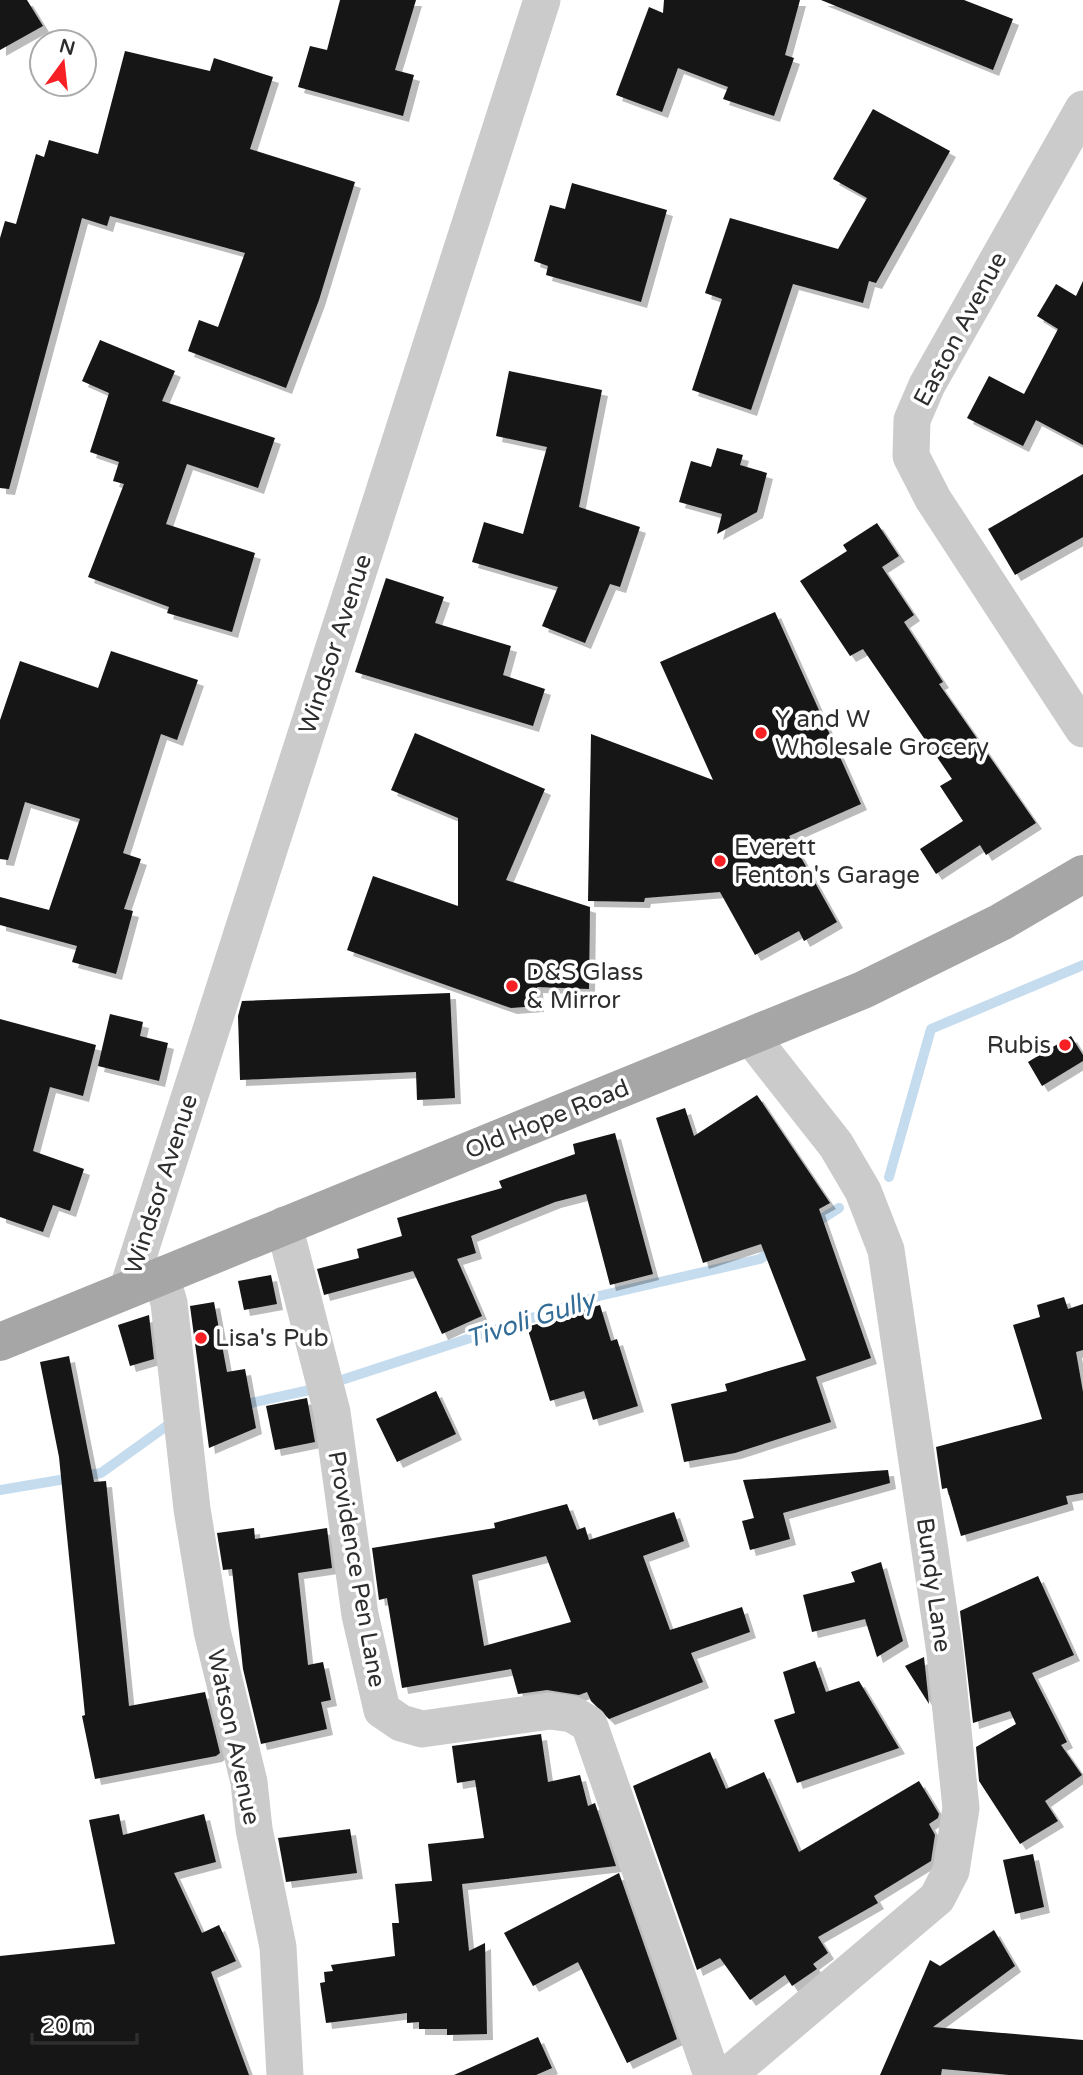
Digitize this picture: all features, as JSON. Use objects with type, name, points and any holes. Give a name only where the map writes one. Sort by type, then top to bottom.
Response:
[{"type":"main road","name":"Old Hope Road","points":[[0,1342],[863,990],[1001,922],[1083,874]]},
{"type":"street","name":"Windsor Avenue","points":[[144,1282],[542,0]]},
{"type":"street","name":"Easton Avenue","points":[[1083,109],[927,385],[912,420],[911,456],[933,499],[1083,729]]},
{"type":"street","name":"Bundy Lane","points":[[728,2075],[937,1898],[951,1871],[961,1808],[944,1653],[886,1250],[863,1191],[836,1145],[751,1037]]},
{"type":"street","name":"Providence Pen Lane","points":[[284,1225],[332,1412],[360,1615],[382,1710],[401,1723],[422,1729],[550,1711],[572,1714],[589,1724],[712,2075]]},
{"type":"street","name":"Watson Avenue","points":[[144,1282],[169,1303],[192,1509],[212,1631],[249,1783],[254,1829],[278,1947],[285,2075]]},
{"type":"building","points":[[0,0],[27,0],[43,26],[28,28],[28,34],[0,50]]},
{"type":"building","points":[[340,0],[416,0],[395,70],[414,75],[403,116],[298,87],[310,46],[327,50]]},
{"type":"building","points":[[664,0],[800,0],[785,55],[794,58],[774,116],[723,99],[728,87],[678,68],[662,112],[616,95],[649,7],[663,13]]},
{"type":"building","points":[[821,0],[964,0],[1013,19],[993,70]]},
{"type":"building","points":[[125,51],[210,71],[214,58],[273,77],[250,149],[355,182],[319,300],[286,388],[188,351],[199,320],[218,327],[245,253],[110,216],[107,226],[82,218],[9,489],[0,488],[0,238],[5,221],[16,224],[36,154],[44,157],[49,140],[98,154]]},
{"type":"building","points":[[873,109],[950,151],[876,283],[869,281],[863,303],[793,284],[751,410],[692,390],[722,299],[705,293],[730,218],[838,249],[867,198],[833,179]]},
{"type":"building","points":[[572,183],[667,210],[641,302],[546,275],[548,266],[534,261],[550,205],[565,209]]},
{"type":"building","points":[[1083,281],[1083,445],[1036,420],[1023,446],[967,418],[989,376],[1024,394],[1058,329],[1037,316],[1056,284],[1076,296]]},
{"type":"building","points":[[100,340],[175,371],[162,401],[275,438],[258,488],[187,464],[166,524],[255,553],[232,632],[167,613],[169,607],[88,577],[124,484],[113,481],[119,462],[90,452],[109,393],[82,381]]},
{"type":"building","points":[[509,371],[602,390],[579,507],[640,527],[620,587],[610,584],[585,643],[542,626],[558,587],[472,562],[484,522],[523,534],[547,447],[496,436]]},
{"type":"building","points":[[717,448],[743,455],[740,465],[767,473],[757,512],[717,534],[722,514],[679,502],[691,461],[711,467]]},
{"type":"building","points":[[1083,474],[1083,537],[1015,575],[988,529]]},
{"type":"building","points":[[877,523],[899,556],[882,567],[914,615],[904,622],[943,682],[939,684],[1036,823],[986,855],[980,845],[936,874],[920,849],[963,821],[940,786],[952,779],[863,649],[850,656],[800,581],[847,551],[843,545]]},
{"type":"building","points":[[386,578],[444,597],[435,623],[511,646],[503,675],[545,689],[533,726],[355,672]]},
{"type":"building","points":[[775,612],[861,804],[789,836],[837,922],[804,941],[799,931],[755,955],[720,892],[645,898],[644,902],[588,901],[591,734],[713,780],[660,662]]},
{"type":"building","points":[[111,651],[198,680],[177,740],[161,734],[123,853],[141,859],[124,909],[133,911],[116,974],[72,962],[77,946],[0,925],[0,897],[49,910],[80,819],[25,802],[8,860],[0,859],[0,720],[20,661],[98,688]]},
{"type":"building","points":[[415,733],[545,789],[506,880],[590,907],[589,989],[537,987],[538,1006],[511,1008],[347,950],[373,876],[458,906],[458,818],[391,790]]},
{"type":"building","points":[[450,993],[455,1098],[417,1100],[416,1072],[240,1080],[238,1016],[242,1001]]},
{"type":"building","points":[[110,1014],[143,1022],[140,1036],[168,1043],[159,1081],[98,1066]]},
{"type":"building","points":[[0,1019],[96,1045],[83,1096],[50,1087],[33,1151],[84,1169],[70,1211],[53,1205],[43,1232],[0,1217]]},
{"type":"building","points":[[1071,1036],[1083,1055],[1083,1061],[1042,1086],[1028,1062]]},
{"type":"building","points":[[757,1095],[830,1203],[819,1209],[871,1358],[816,1377],[831,1422],[735,1453],[684,1462],[671,1404],[727,1391],[725,1384],[806,1360],[761,1244],[703,1263],[656,1118],[685,1108],[694,1136]]},
{"type":"building","points":[[615,1133],[653,1274],[610,1285],[586,1194],[555,1202],[471,1236],[476,1253],[457,1259],[482,1316],[442,1334],[413,1271],[324,1295],[317,1269],[359,1258],[357,1249],[402,1236],[397,1218],[502,1188],[499,1181],[575,1154],[573,1144]]},
{"type":"building","points":[[271,1275],[277,1304],[244,1310],[238,1281]]},
{"type":"building","points":[[1064,1297],[1068,1309],[1083,1304],[1083,1350],[1076,1352],[1083,1392],[1083,1493],[1066,1496],[1068,1504],[961,1536],[947,1488],[942,1489],[936,1447],[1042,1419],[1013,1325],[1040,1317],[1037,1305]]},
{"type":"building","name":"Lisa's Pub","points":[[214,1302],[227,1372],[245,1369],[256,1428],[209,1448],[190,1306]]},
{"type":"building","points":[[600,1305],[611,1341],[617,1339],[638,1406],[593,1420],[584,1391],[550,1401],[527,1327]]},
{"type":"building","points":[[149,1315],[154,1359],[130,1366],[118,1325]]},
{"type":"building","points":[[69,1356],[94,1482],[106,1481],[129,1706],[205,1692],[220,1753],[216,1756],[95,1779],[82,1716],[85,1715],[59,1457],[40,1362]]},
{"type":"building","points":[[436,1391],[456,1434],[397,1462],[376,1419]]},
{"type":"building","points":[[307,1398],[315,1442],[275,1450],[266,1406]]},
{"type":"building","points":[[888,1470],[890,1483],[783,1513],[790,1539],[750,1550],[742,1521],[754,1518],[743,1480]]},
{"type":"building","points":[[567,1504],[577,1530],[585,1527],[589,1540],[674,1512],[684,1541],[643,1556],[670,1630],[742,1607],[750,1632],[691,1653],[703,1682],[609,1719],[591,1701],[587,1692],[579,1695],[547,1690],[518,1694],[511,1669],[402,1688],[387,1598],[379,1600],[372,1548],[495,1528],[494,1523]],"holes":[[[546,1556],[571,1622],[484,1646],[472,1575]]]},
{"type":"building","points":[[254,1528],[255,1539],[327,1528],[332,1568],[298,1573],[308,1665],[323,1662],[331,1700],[321,1702],[327,1729],[261,1744],[243,1669],[232,1569],[223,1570],[217,1533]]},
{"type":"building","points":[[881,1562],[903,1641],[877,1657],[865,1619],[812,1632],[803,1595],[855,1582],[851,1572]]},
{"type":"building","points":[[1038,1576],[1074,1655],[1032,1673],[1067,1742],[1061,1745],[1082,1775],[1045,1801],[1058,1821],[1020,1844],[979,1781],[976,1747],[1016,1724],[1010,1711],[973,1723],[960,1611]]},
{"type":"building","points":[[924,1657],[929,1704],[905,1666]]},
{"type":"building","points":[[815,1661],[826,1692],[859,1681],[899,1748],[797,1783],[774,1720],[795,1713],[783,1672]]},
{"type":"building","points":[[541,1734],[548,1782],[580,1775],[588,1806],[595,1803],[616,1866],[462,1884],[469,1951],[485,1943],[487,2034],[447,2035],[447,2029],[419,2029],[419,2022],[407,2023],[407,2013],[326,2023],[320,1983],[325,1982],[324,1972],[333,1971],[331,1965],[395,1956],[392,1923],[399,1923],[395,1884],[432,1881],[428,1844],[484,1838],[475,1780],[457,1783],[452,1746]]},
{"type":"building","points":[[710,1752],[726,1789],[764,1772],[799,1852],[919,1781],[939,1814],[938,1818],[929,1824],[935,1835],[931,1861],[874,1896],[878,1903],[818,1937],[828,1953],[813,1964],[817,1969],[792,1986],[785,1975],[750,2000],[720,1958],[697,1970],[633,1786]]},
{"type":"building","points":[[119,1814],[123,1835],[204,1814],[216,1862],[174,1873],[202,1933],[219,1925],[236,1961],[211,1972],[249,2075],[0,2075],[0,1956],[115,1944],[89,1820]]},
{"type":"building","points":[[350,1829],[357,1873],[286,1882],[278,1838]]},
{"type":"building","points":[[1033,1854],[1044,1907],[1015,1914],[1003,1860]]},
{"type":"building","points":[[619,1873],[677,2039],[627,2063],[578,1962],[533,1986],[504,1933]]},
{"type":"building","points":[[994,1930],[1015,1966],[933,2027],[1083,2040],[1083,2075],[1009,2075],[942,2069],[941,2075],[880,2075],[930,1960],[940,1966]]},
{"type":"building","points":[[538,2037],[552,2068],[536,2075],[454,2075]]},
{"type":"waterway","name":"Tivoli Gully","points":[[889,1177],[931,1029],[1083,965]]},
{"type":"waterway","name":"Tivoli Gully","points":[[812,1225],[839,1208]]},
{"type":"waterway","name":"Tivoli Gully","points":[[237,1406],[314,1389],[599,1296],[760,1259],[775,1249]]},
{"type":"waterway","name":"Tivoli Gully","points":[[0,1490],[101,1473],[175,1420]]},
{"type":"place","name":"Y and W Wholesale Grocery","points":[[761,733]]},
{"type":"place","name":"Everett Fenton's Garage","points":[[720,861]]},
{"type":"place","name":"D&S Glass & Mirror","points":[[512,986]]},
{"type":"place","name":"Rubis","points":[[1065,1045]]},
{"type":"place","name":"Lisa's Pub","points":[[201,1338]]}]
